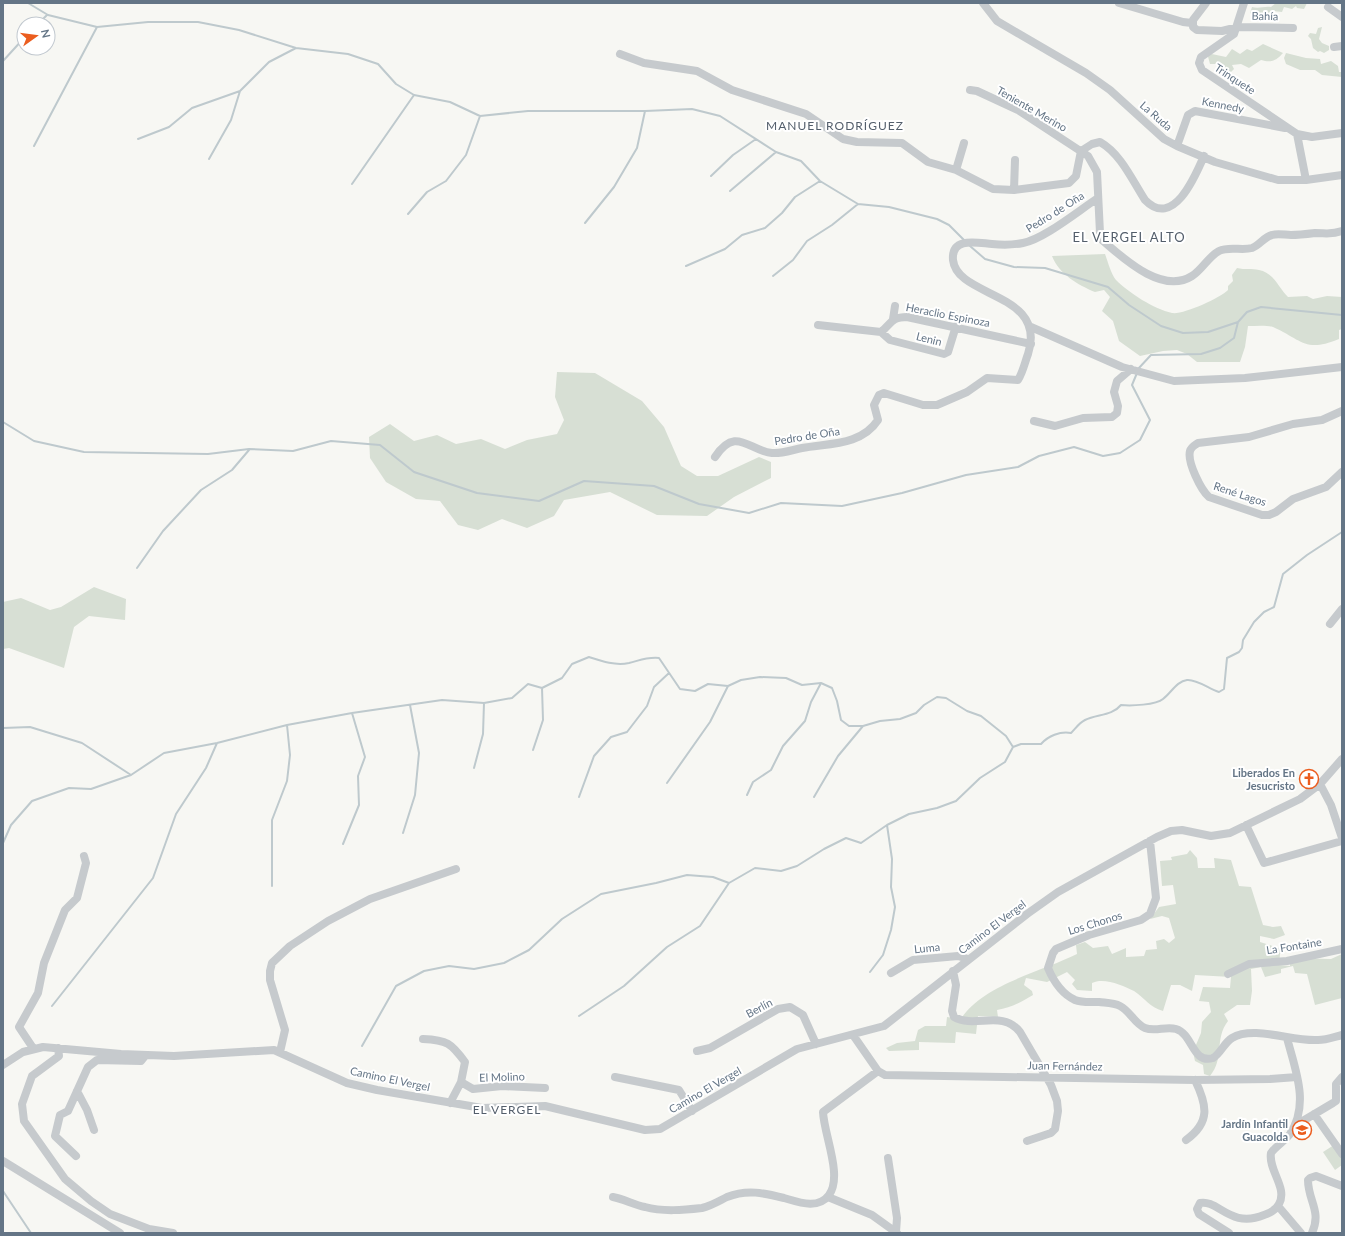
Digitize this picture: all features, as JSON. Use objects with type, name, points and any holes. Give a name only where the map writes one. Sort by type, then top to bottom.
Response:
[{"type":"street","name":"La Ruda","points":[[984,3],[997,21],[1086,73],[1110,90],[1164,139],[1177,146],[1241,170],[1278,180],[1306,180],[1342,175]]},
{"type":"street","name":"Bahía","points":[[1119,3],[1183,22],[1192,23],[1197,30],[1222,30],[1238,27],[1292,28]]},
{"type":"street","points":[[1192,23],[1206,3]]},
{"type":"street","name":"Trinquete","points":[[1244,3],[1238,27],[1230,38],[1201,57],[1199,60],[1200,67],[1206,74],[1288,128]]},
{"type":"street","points":[[1328,7],[1342,17]]},
{"type":"street","points":[[620,54],[644,63],[697,71],[732,90],[806,114],[843,139],[857,142],[897,141],[909,147],[928,162],[956,170],[993,189],[1014,190],[1063,185],[1074,180],[1081,151],[1092,144],[1100,142],[1108,146],[1116,154],[1145,200],[1151,206],[1167,208],[1181,198],[1191,185],[1204,156]]},
{"type":"street","name":"Teniente Merino","points":[[970,90],[977,91],[1018,110],[1081,151]]},
{"type":"street","name":"Kennedy","points":[[1177,146],[1188,115],[1195,111],[1288,128]]},
{"type":"street","points":[[1288,128],[1297,134],[1312,137],[1342,133]]},
{"type":"street","points":[[1297,134],[1306,180]]},
{"type":"street","points":[[956,170],[964,143]]},
{"type":"street","name":"Pedro de Oña","points":[[1081,151],[1093,162],[1097,172],[1102,240],[1139,270],[1162,280],[1176,282],[1192,276],[1219,251],[1234,248],[1251,248],[1260,243],[1266,237],[1275,234],[1290,236],[1316,233],[1330,235],[1342,231]]},
{"type":"street","points":[[1014,190],[1015,160]]},
{"type":"street","name":"Pedro de Oña","points":[[715,457],[721,448],[737,442],[749,444],[765,452],[774,453],[832,445],[848,441],[874,426],[878,420],[874,405],[879,395],[888,394],[923,404],[938,405],[967,392],[987,378],[1018,380],[1031,344],[1031,327],[1011,304],[963,278],[955,267],[954,251],[957,246],[968,241],[1004,245],[1023,243],[1035,239],[1098,198]]},
{"type":"street","points":[[893,319],[895,306]]},
{"type":"street","name":"Heraclio Espinoza","points":[[881,332],[893,319],[907,317],[956,326],[1031,344]]},
{"type":"street","points":[[818,325],[881,332]]},
{"type":"street","name":"Lenin","points":[[881,332],[890,340],[944,354],[948,352],[956,326]]},
{"type":"street","points":[[1031,327],[1122,367],[1174,381],[1213,381],[1342,367]]},
{"type":"street","points":[[1034,421],[1055,426],[1083,418],[1112,417],[1116,413],[1118,406],[1114,392],[1117,380],[1135,370]]},
{"type":"street","name":"René Lagos","points":[[1342,411],[1322,420],[1293,424],[1249,437],[1198,443],[1193,446],[1190,452],[1190,460],[1204,492],[1209,497],[1262,515],[1269,515],[1276,512],[1293,499],[1326,487],[1342,472]]},
{"type":"street","points":[[1330,624],[1342,608]]},
{"type":"street","name":"Camino El Vergel","points":[[3,1065],[23,1052],[33,1048],[58,1048],[145,1056],[196,1056],[268,1050],[280,1052],[347,1083],[377,1090],[482,1108],[545,1106],[653,1130],[660,1129],[797,1049],[877,1028],[889,1022],[968,959],[1050,898],[1150,841],[1171,831],[1189,831],[1217,836],[1230,833],[1300,799],[1320,784],[1342,759]]},
{"type":"street","points":[[1246,825],[1264,863],[1342,839],[1329,800],[1320,784]]},
{"type":"street","name":"Los Chonos","points":[[1150,841],[1156,898],[1150,914],[1141,920],[1089,935],[1056,949],[1053,953],[1048,968],[1058,985],[1064,992],[1075,1000],[1119,1005],[1127,1010],[1145,1028],[1152,1030],[1167,1028],[1178,1030],[1189,1040],[1196,1053],[1205,1059],[1213,1058],[1224,1044],[1236,1036],[1258,1034],[1287,1038]]},
{"type":"street","points":[[33,1048],[19,1027],[38,993],[44,963],[65,910],[77,898],[86,862],[84,856]]},
{"type":"street","points":[[280,1052],[285,1030],[270,980],[272,963],[290,946],[322,925],[363,903],[456,869]]},
{"type":"street","name":"La Fontaine","points":[[1228,974],[1249,964],[1287,961],[1342,949]]},
{"type":"street","name":"Luma","points":[[891,973],[911,960],[958,956],[968,959]]},
{"type":"street","points":[[953,971],[956,985],[952,1011],[954,1017],[963,1020],[1000,1021],[1013,1024],[1020,1032],[1051,1085],[1057,1101],[1058,1111],[1055,1129],[1051,1133],[1027,1141]]},
{"type":"street","name":"Berlín","points":[[697,1051],[710,1048],[778,1009],[790,1007],[803,1015],[816,1044]]},
{"type":"street","points":[[613,1197],[628,1200],[644,1207],[665,1210],[703,1208],[729,1196],[747,1192],[767,1194],[806,1204],[819,1203],[828,1197],[834,1178],[823,1112],[878,1071],[853,1035]]},
{"type":"street","points":[[1229,1233],[1199,1214],[1197,1208],[1200,1203],[1211,1204],[1232,1216],[1244,1220],[1264,1216],[1278,1206],[1281,1191],[1271,1162],[1271,1153],[1289,1136],[1297,1122],[1300,1105],[1296,1077],[1287,1038],[1318,1040],[1342,1035]]},
{"type":"street","points":[[423,1039],[437,1040],[453,1046],[465,1062],[461,1082],[450,1102]]},
{"type":"street","points":[[58,1048],[59,1056],[32,1076],[22,1104],[24,1121],[65,1179],[91,1201],[110,1214],[149,1229],[173,1233]]},
{"type":"street","points":[[76,1156],[55,1136],[60,1115],[68,1111],[88,1067],[97,1060],[141,1061],[145,1056]]},
{"type":"street","name":"Juan Fernández","points":[[878,1071],[885,1075],[1195,1080],[1270,1079],[1296,1077]]},
{"type":"street","points":[[615,1077],[679,1090],[692,1111]]},
{"type":"street","points":[[1297,1122],[1301,1122],[1336,1101],[1335,1091],[1338,1080],[1342,1077]]},
{"type":"street","points":[[1186,1140],[1198,1130],[1204,1117],[1204,1102],[1195,1080]]},
{"type":"street","name":"El Molino","points":[[461,1082],[473,1089],[502,1086],[545,1088]]},
{"type":"street","points":[[77,1091],[87,1110],[94,1130]]},
{"type":"street","points":[[1314,1114],[1342,1154]]},
{"type":"street","points":[[888,1158],[897,1218],[897,1233]]},
{"type":"street","points":[[3,1161],[120,1233]]},
{"type":"street","points":[[1312,1233],[1316,1225],[1316,1214],[1308,1180],[1316,1176],[1342,1186]]},
{"type":"street","points":[[828,1197],[872,1215],[897,1233]]},
{"type":"street","points":[[1278,1206],[1301,1233]]},
{"type":"shaded area","points":[[1276,3],[1307,3],[1304,9],[1297,8],[1296,6],[1292,9],[1284,7],[1282,12],[1273,11],[1271,15],[1257,18],[1250,13],[1252,7],[1271,7]]},
{"type":"shaded area","points":[[1322,27],[1319,39],[1322,43],[1329,46],[1329,50],[1324,53],[1320,51],[1318,52],[1313,48],[1311,39],[1308,36],[1310,33],[1316,34],[1318,28]]},
{"type":"shaded area","points":[[1263,44],[1283,53],[1273,61],[1261,60],[1249,68],[1241,64],[1232,65],[1234,69],[1230,73],[1220,64],[1210,64],[1207,53],[1226,57],[1232,49],[1240,54],[1247,49],[1252,51]]},
{"type":"shaded area","points":[[1286,53],[1306,58],[1320,59],[1321,64],[1331,61],[1338,66],[1339,72],[1342,72],[1342,77],[1322,75],[1315,70],[1300,70],[1286,64],[1284,58]]},
{"type":"shaded area","points":[[1105,254],[1113,275],[1121,285],[1157,308],[1172,313],[1192,309],[1224,293],[1228,290],[1228,286],[1233,281],[1232,275],[1237,268],[1256,269],[1268,274],[1288,297],[1307,296],[1313,299],[1327,296],[1342,297],[1342,329],[1339,330],[1339,339],[1328,343],[1311,345],[1273,327],[1248,326],[1245,347],[1240,362],[1197,362],[1187,354],[1177,350],[1163,351],[1140,356],[1119,341],[1113,321],[1102,311],[1110,297],[1104,290],[1095,292],[1082,286],[1059,268],[1052,256]]},
{"type":"shaded area","points":[[557,372],[595,373],[642,401],[664,427],[681,466],[697,476],[718,476],[759,457],[771,462],[771,478],[734,497],[707,516],[657,515],[610,492],[564,500],[554,516],[527,528],[502,519],[478,530],[458,525],[440,501],[416,499],[386,482],[370,458],[369,437],[390,424],[414,441],[437,435],[456,444],[481,439],[505,449],[527,440],[557,434],[564,420],[555,397]]},
{"type":"shaded area","points":[[94,587],[126,599],[125,620],[89,616],[74,627],[64,668],[9,648],[3,649],[3,602],[21,598],[50,610],[61,607]]},
{"type":"shaded area","points":[[1190,850],[1197,858],[1198,868],[1215,868],[1214,858],[1231,860],[1239,886],[1251,887],[1263,925],[1273,927],[1281,926],[1285,935],[1274,939],[1260,936],[1260,942],[1279,948],[1282,954],[1280,954],[1279,965],[1290,966],[1290,958],[1331,959],[1342,954],[1342,998],[1315,1005],[1307,974],[1295,973],[1293,966],[1281,969],[1281,973],[1265,977],[1261,967],[1251,969],[1252,991],[1250,1005],[1237,1005],[1224,1014],[1228,1021],[1221,1035],[1219,1055],[1215,1069],[1210,1076],[1204,1074],[1203,1065],[1195,1061],[1193,1052],[1201,1033],[1202,1022],[1211,1012],[1209,1002],[1199,1001],[1203,987],[1230,988],[1231,977],[1195,975],[1192,991],[1180,985],[1171,985],[1163,1011],[1151,1005],[1134,991],[1113,982],[1097,981],[1092,983],[1092,991],[1077,990],[1072,984],[1075,980],[1067,972],[1047,982],[1026,978],[1024,985],[1032,991],[1033,995],[1011,1006],[997,1010],[998,1017],[978,1016],[976,1034],[956,1032],[955,1043],[919,1042],[919,1050],[889,1051],[886,1048],[897,1043],[915,1041],[918,1030],[925,1026],[946,1026],[947,1017],[961,1019],[971,1007],[983,997],[998,988],[1077,954],[1076,945],[1085,942],[1093,948],[1108,946],[1112,954],[1126,948],[1126,957],[1144,956],[1146,950],[1157,949],[1156,941],[1164,939],[1169,943],[1175,938],[1169,918],[1162,916],[1150,919],[1159,907],[1176,904],[1173,885],[1162,886],[1160,861],[1172,860],[1171,857],[1187,854]]},
{"type":"shaded area","points":[[1334,1145],[1342,1157],[1342,1165],[1335,1170],[1323,1152]]},
{"type":"waterway","points":[[28,3],[48,15],[97,27],[148,22],[198,22],[239,30],[296,48],[348,54],[378,64],[396,84],[414,95],[450,102],[480,116],[528,111],[645,111],[692,109],[720,116],[776,152],[801,161],[820,181],[858,204],[889,207],[937,219],[949,225],[964,240]]},
{"type":"waterway","points":[[34,146],[97,27]]},
{"type":"waterway","points":[[3,61],[16,47]]},
{"type":"waterway","points":[[138,139],[169,127],[192,108],[240,91],[269,62],[296,48]]},
{"type":"waterway","points":[[209,159],[231,120],[240,91]]},
{"type":"waterway","points":[[352,184],[414,95]]},
{"type":"waterway","points":[[585,223],[614,187],[637,148],[645,111]]},
{"type":"waterway","points":[[408,214],[427,192],[446,181],[466,155],[480,116]]},
{"type":"waterway","points":[[711,176],[733,155],[756,139]]},
{"type":"waterway","points":[[730,191],[776,152]]},
{"type":"waterway","points":[[686,266],[725,249],[742,235],[765,228],[782,213],[795,197],[820,181]]},
{"type":"waterway","points":[[773,276],[793,260],[807,241],[832,225],[858,204]]},
{"type":"waterway","points":[[970,246],[985,259],[1014,267],[1045,268],[1108,287],[1129,305],[1161,326],[1183,333],[1208,332],[1238,322]]},
{"type":"waterway","points":[[1138,369],[1151,355],[1201,354],[1220,348],[1234,338],[1238,322],[1247,312],[1261,307],[1342,315]]},
{"type":"waterway","points":[[3,422],[34,441],[84,452],[208,454],[249,449],[293,451],[331,441],[380,445],[414,472],[477,493],[539,501],[584,481],[654,486],[699,504],[749,513],[781,503],[842,506],[902,493],[966,475],[1018,467],[1039,456],[1074,447],[1103,456],[1120,453],[1140,440],[1150,420],[1132,385],[1137,373]]},
{"type":"waterway","points":[[137,568],[163,531],[201,490],[232,470],[249,450]]},
{"type":"waterway","points":[[362,1046],[396,986],[424,971],[449,966],[474,969],[504,963],[529,950],[562,919],[601,894],[687,875],[713,877],[729,883],[755,868],[781,871],[797,866],[824,849],[846,838],[861,843],[887,825],[909,814],[937,808],[956,801],[980,778],[1005,762],[1013,747],[1021,744],[1041,744],[1054,735],[1071,733],[1085,720],[1109,713],[1121,705],[1143,705],[1155,703],[1166,697],[1183,681],[1195,681],[1219,692],[1224,689],[1227,658],[1239,652],[1242,648],[1243,640],[1254,622],[1264,612],[1274,607],[1283,574],[1307,555],[1342,532]]},
{"type":"waterway","points":[[3,843],[11,825],[32,801],[69,788],[91,789],[131,775],[164,753],[217,743],[287,725],[352,713],[442,700],[484,703],[512,698],[528,684],[542,688],[562,678],[572,664],[589,657],[608,663],[619,664],[647,658],[659,658],[680,689],[695,691],[708,684],[728,686],[741,680],[760,677],[786,678],[802,685],[821,683],[832,688],[837,701],[841,720],[849,726],[863,726],[880,721],[900,719],[916,713],[924,705],[937,697],[946,698],[967,711],[981,716],[1006,736],[1013,747]]},
{"type":"waterway","points":[[579,797],[594,756],[611,737],[627,732],[647,706],[654,687],[669,673]]},
{"type":"waterway","points":[[747,795],[753,782],[771,770],[783,746],[805,721],[811,702],[821,683]]},
{"type":"waterway","points":[[667,783],[710,722],[728,686]]},
{"type":"waterway","points":[[533,750],[543,720],[542,688]]},
{"type":"waterway","points":[[474,768],[483,734],[484,703]]},
{"type":"waterway","points":[[403,833],[415,795],[419,753],[410,705]]},
{"type":"waterway","points":[[343,844],[359,805],[358,776],[365,757],[352,713]]},
{"type":"waterway","points":[[272,886],[272,820],[287,781],[290,755],[287,725]]},
{"type":"waterway","points":[[814,797],[838,756],[863,726]]},
{"type":"waterway","points":[[3,728],[30,727],[82,743],[131,775]]},
{"type":"waterway","points":[[52,1006],[153,878],[176,814],[206,768],[217,743]]},
{"type":"waterway","points":[[870,972],[883,955],[891,930],[895,907],[891,887],[892,859],[887,825]]},
{"type":"waterway","points":[[579,1016],[624,986],[667,947],[700,926],[729,883]]},
{"type":"waterway","points":[[3,1191],[31,1233]]},
{"type":"place","name":"Liberados En Jesucristo","points":[[1309,779]]},
{"type":"place","name":"Jardín Infantil Guacolda","points":[[1302,1130]]},
{"type":"district","name":"MANUEL RODRÍGUEZ","points":[[835,126]]},
{"type":"district","name":"EL VERGEL ALTO","points":[[1129,237]]},
{"type":"district","name":"EL VERGEL","points":[[507,1110]]}]
